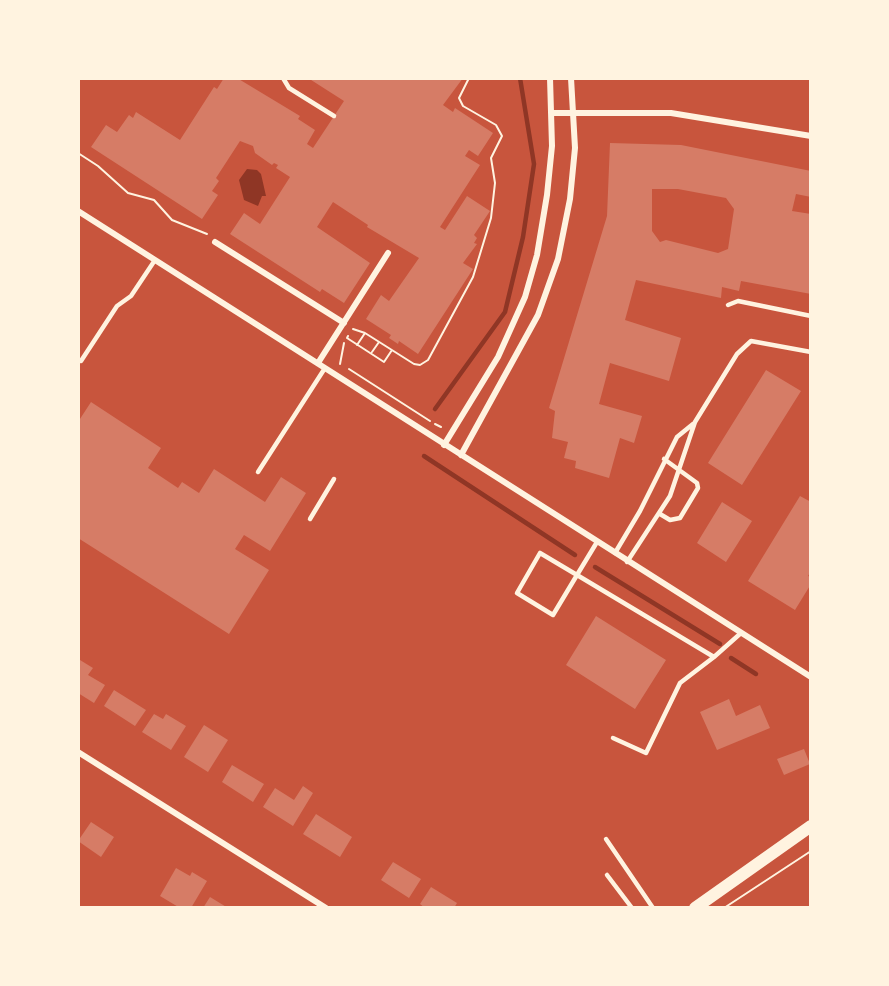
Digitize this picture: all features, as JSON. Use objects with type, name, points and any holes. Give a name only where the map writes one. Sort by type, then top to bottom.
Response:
[{"type":"main road","points":[[695,908],[811,826]]},
{"type":"street","points":[[444,445],[498,357],[525,297],[537,255],[547,195],[552,146],[550,78]]},
{"type":"street","points":[[460,455],[538,315],[558,260],[572,189],[575,148],[571,78]]},
{"type":"street","points":[[552,113],[671,113],[811,136]]},
{"type":"street","points":[[78,211],[811,677]]},
{"type":"street","points":[[215,242],[344,323]]},
{"type":"street","points":[[318,363],[388,254]]},
{"type":"street","points":[[78,752],[326,908]]},
{"type":"lane","points":[[283,78],[289,88],[334,116]]},
{"type":"lane","points":[[81,361],[117,306],[131,296],[155,260]]},
{"type":"lane","points":[[728,305],[738,301],[811,316]]},
{"type":"lane","points":[[627,561],[660,514],[670,495],[695,422],[737,354],[751,341],[811,351]]},
{"type":"lane","points":[[258,472],[325,368]]},
{"type":"lane","points":[[615,553],[645,502],[664,459],[677,437],[695,422]]},
{"type":"lane","points":[[660,514],[676,521],[696,496],[697,483],[664,459]]},
{"type":"lane","points":[[310,519],[334,479]]},
{"type":"lane","points":[[597,542],[577,575],[553,615],[517,593],[540,553],[577,575],[714,657]]},
{"type":"lane","points":[[613,738],[646,753],[680,683],[741,633]]},
{"type":"lane","points":[[606,839],[653,908]]},
{"type":"lane","points":[[607,875],[632,908]]},
{"type":"path","points":[[441,428],[339,364],[341,350],[354,327],[414,364],[420,365],[428,360],[473,277],[491,218],[495,183],[491,158],[502,136],[496,125],[463,106],[459,99],[468,78]]},
{"type":"path","points":[[78,153],[98,166],[128,193],[154,200],[172,220],[210,235],[215,242]]},
{"type":"path","points":[[357,345],[365,333]]},
{"type":"path","points":[[347,338],[384,362],[392,350]]},
{"type":"path","points":[[371,353],[379,342]]},
{"type":"path","points":[[724,908],[811,850]]},
{"type":"shaded area","points":[[247,169],[257,170],[261,174],[266,196],[262,196],[258,206],[244,200],[239,180]]},
{"type":"building","points":[[224,78],[237,78],[300,116],[298,119],[315,130],[307,144],[313,148],[344,101],[308,78],[463,78],[443,105],[453,112],[455,108],[493,133],[478,156],[469,150],[465,156],[480,165],[440,227],[445,230],[467,196],[490,211],[474,235],[477,238],[474,243],[477,244],[463,263],[473,269],[418,354],[399,341],[398,344],[389,338],[391,335],[366,319],[381,295],[389,301],[419,258],[367,227],[368,225],[333,202],[317,227],[370,263],[344,303],[322,289],[320,292],[230,234],[244,213],[260,224],[290,177],[276,168],[278,165],[274,163],[272,165],[255,153],[253,146],[240,141],[216,178],[219,181],[212,191],[218,195],[202,219],[91,147],[106,125],[117,132],[129,115],[133,118],[136,112],[180,140],[214,87],[217,89]]},
{"type":"building","points":[[610,143],[681,145],[811,171],[811,197],[796,194],[792,211],[811,214],[811,294],[741,281],[739,291],[722,287],[721,298],[636,280],[625,320],[681,338],[669,381],[610,363],[599,404],[642,416],[634,443],[620,438],[609,478],[575,468],[576,461],[564,458],[568,442],[552,438],[555,411],[549,408],[607,216]],"holes":[[[652,189],[678,189],[726,198],[734,209],[728,249],[718,253],[666,240],[660,242],[652,231]]]},
{"type":"building","points":[[766,370],[801,391],[742,485],[708,463]]},
{"type":"building","points":[[91,402],[161,448],[148,468],[178,488],[182,482],[199,493],[214,469],[265,502],[281,477],[306,493],[270,551],[244,535],[235,549],[269,570],[229,634],[78,538],[78,422]]},
{"type":"building","points":[[800,496],[811,502],[811,571],[808,576],[811,577],[811,584],[795,610],[748,581]]},
{"type":"building","points":[[722,502],[752,521],[726,562],[697,543]]},
{"type":"building","points":[[596,616],[666,660],[635,709],[566,665]]},
{"type":"building","points":[[80,660],[93,668],[88,675],[105,685],[94,703],[78,693]]},
{"type":"building","points":[[114,690],[146,710],[135,726],[104,706]]},
{"type":"building","points":[[729,699],[736,716],[760,705],[770,728],[717,750],[700,712]]},
{"type":"building","points":[[154,714],[163,719],[166,714],[186,726],[171,750],[142,732]]},
{"type":"building","points":[[204,725],[228,740],[208,772],[184,757]]},
{"type":"building","points":[[804,749],[810,764],[784,775],[777,759]]},
{"type":"building","points":[[232,765],[264,784],[253,802],[222,782]]},
{"type":"building","points":[[303,786],[313,793],[293,826],[263,807],[275,788],[294,800]]},
{"type":"building","points":[[316,814],[352,837],[340,857],[303,834]]},
{"type":"building","points":[[91,822],[114,837],[101,857],[78,841]]},
{"type":"building","points":[[393,862],[421,879],[409,898],[381,880]]},
{"type":"building","points":[[176,868],[190,876],[192,872],[207,881],[191,908],[180,908],[160,896]]},
{"type":"building","points":[[431,887],[457,903],[454,908],[425,908],[420,904]]},
{"type":"building","points":[[210,897],[228,908],[203,908]]},
{"type":"waterway","points":[[435,409],[505,312],[523,237],[534,164],[520,78]]},
{"type":"waterway","points":[[424,456],[575,555]]},
{"type":"waterway","points":[[595,567],[720,644]]},
{"type":"waterway","points":[[731,658],[756,674]]}]
